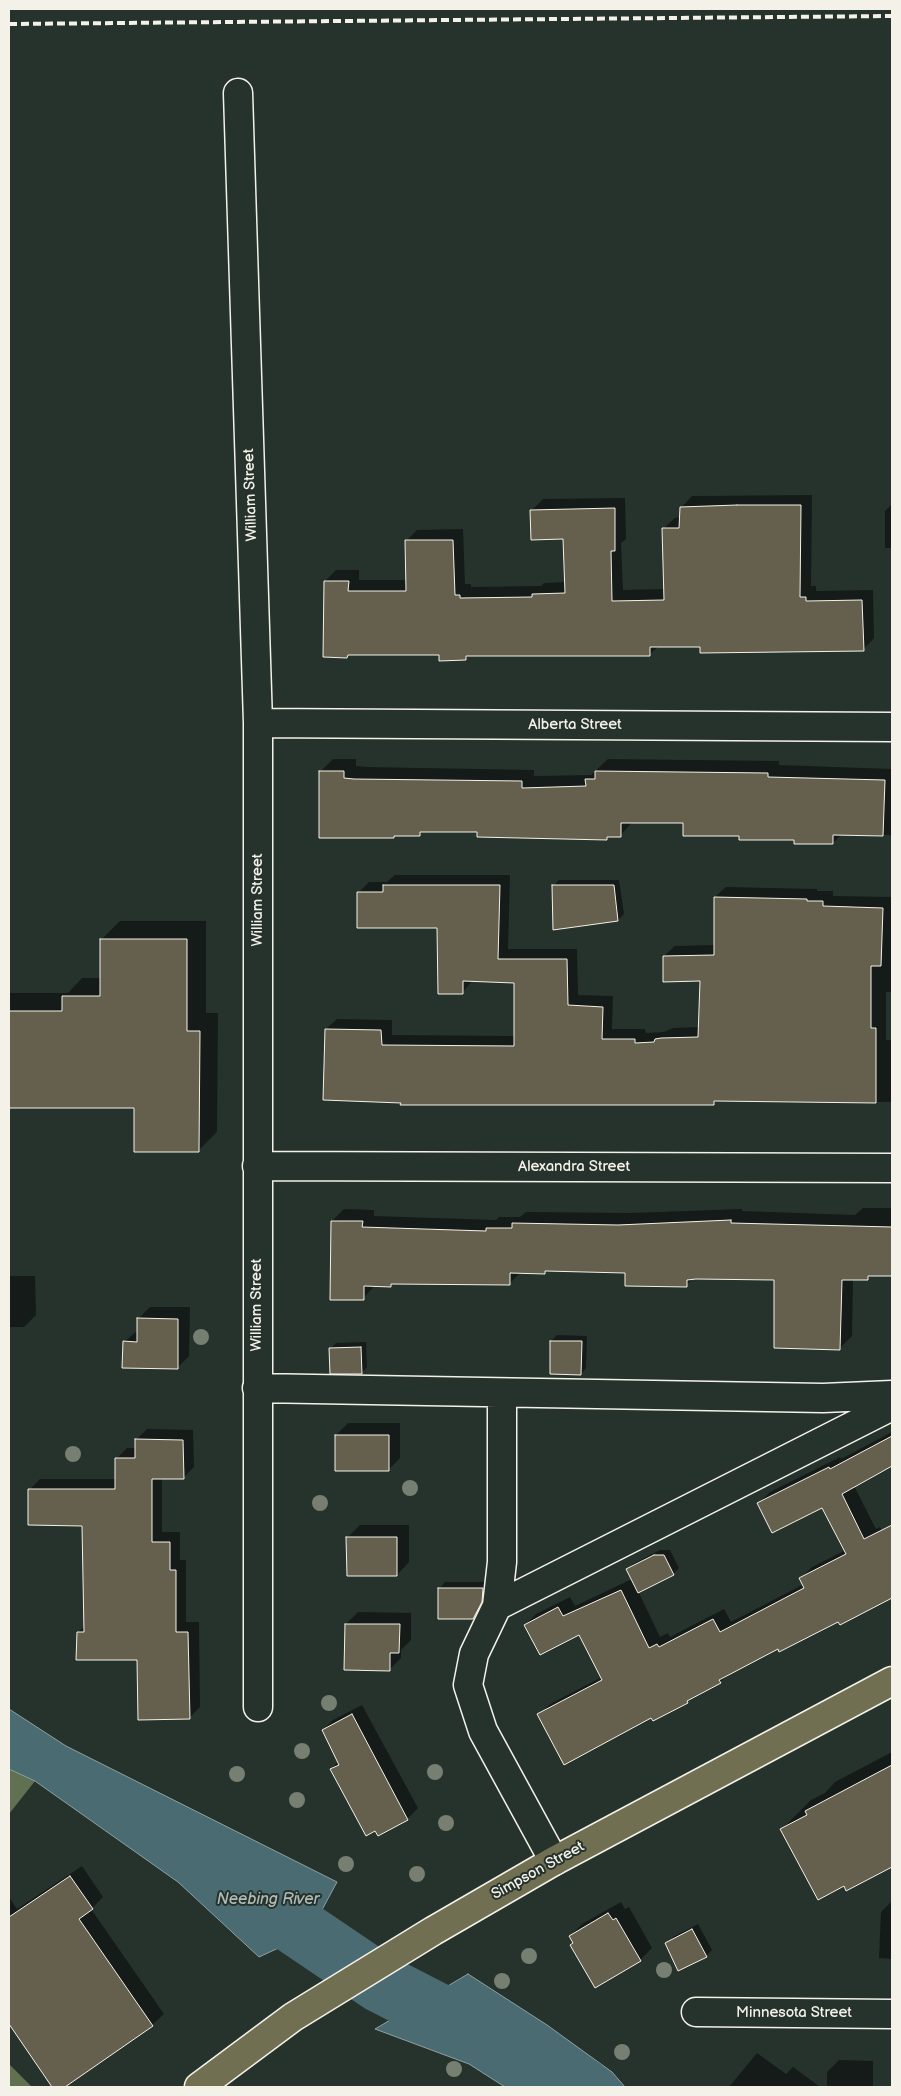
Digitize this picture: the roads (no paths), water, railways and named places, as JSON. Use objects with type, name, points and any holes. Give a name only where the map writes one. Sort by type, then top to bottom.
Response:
[{"type":"main road","name":"Simpson Street","points":[[199,2087],[293,2017],[434,1931],[554,1861],[892,1681]]},
{"type":"street","name":"William Street","points":[[238,93],[258,723],[258,1706]]},
{"type":"street","name":"Alberta Street","points":[[258,723],[892,726]]},
{"type":"street","name":"Alexandra Street","points":[[257,1166],[892,1168]]},
{"type":"street","points":[[257,1388],[502,1394],[823,1398],[892,1395]]},
{"type":"street","points":[[502,1394],[502,1562],[497,1606],[474,1654],[468,1685],[483,1731],[554,1861]]},
{"type":"street","points":[[497,1606],[892,1406]]},
{"type":"street","name":"Minnesota Street","points":[[696,2012],[892,2014]]},
{"type":"water","name":"Neebing River","points":[[9,1709],[66,1746],[337,1882],[309,1934],[259,1957],[178,1882],[35,1781],[9,1769]]},
{"type":"water","points":[[468,1974],[547,2025],[612,2072],[625,2087],[505,2087],[469,2064],[375,2029]]},
{"type":"waterway","name":"Neebing River","points":[[241,1889],[380,1983],[582,2087]]},
{"type":"railway","points":[[9,24],[892,16]]}]
